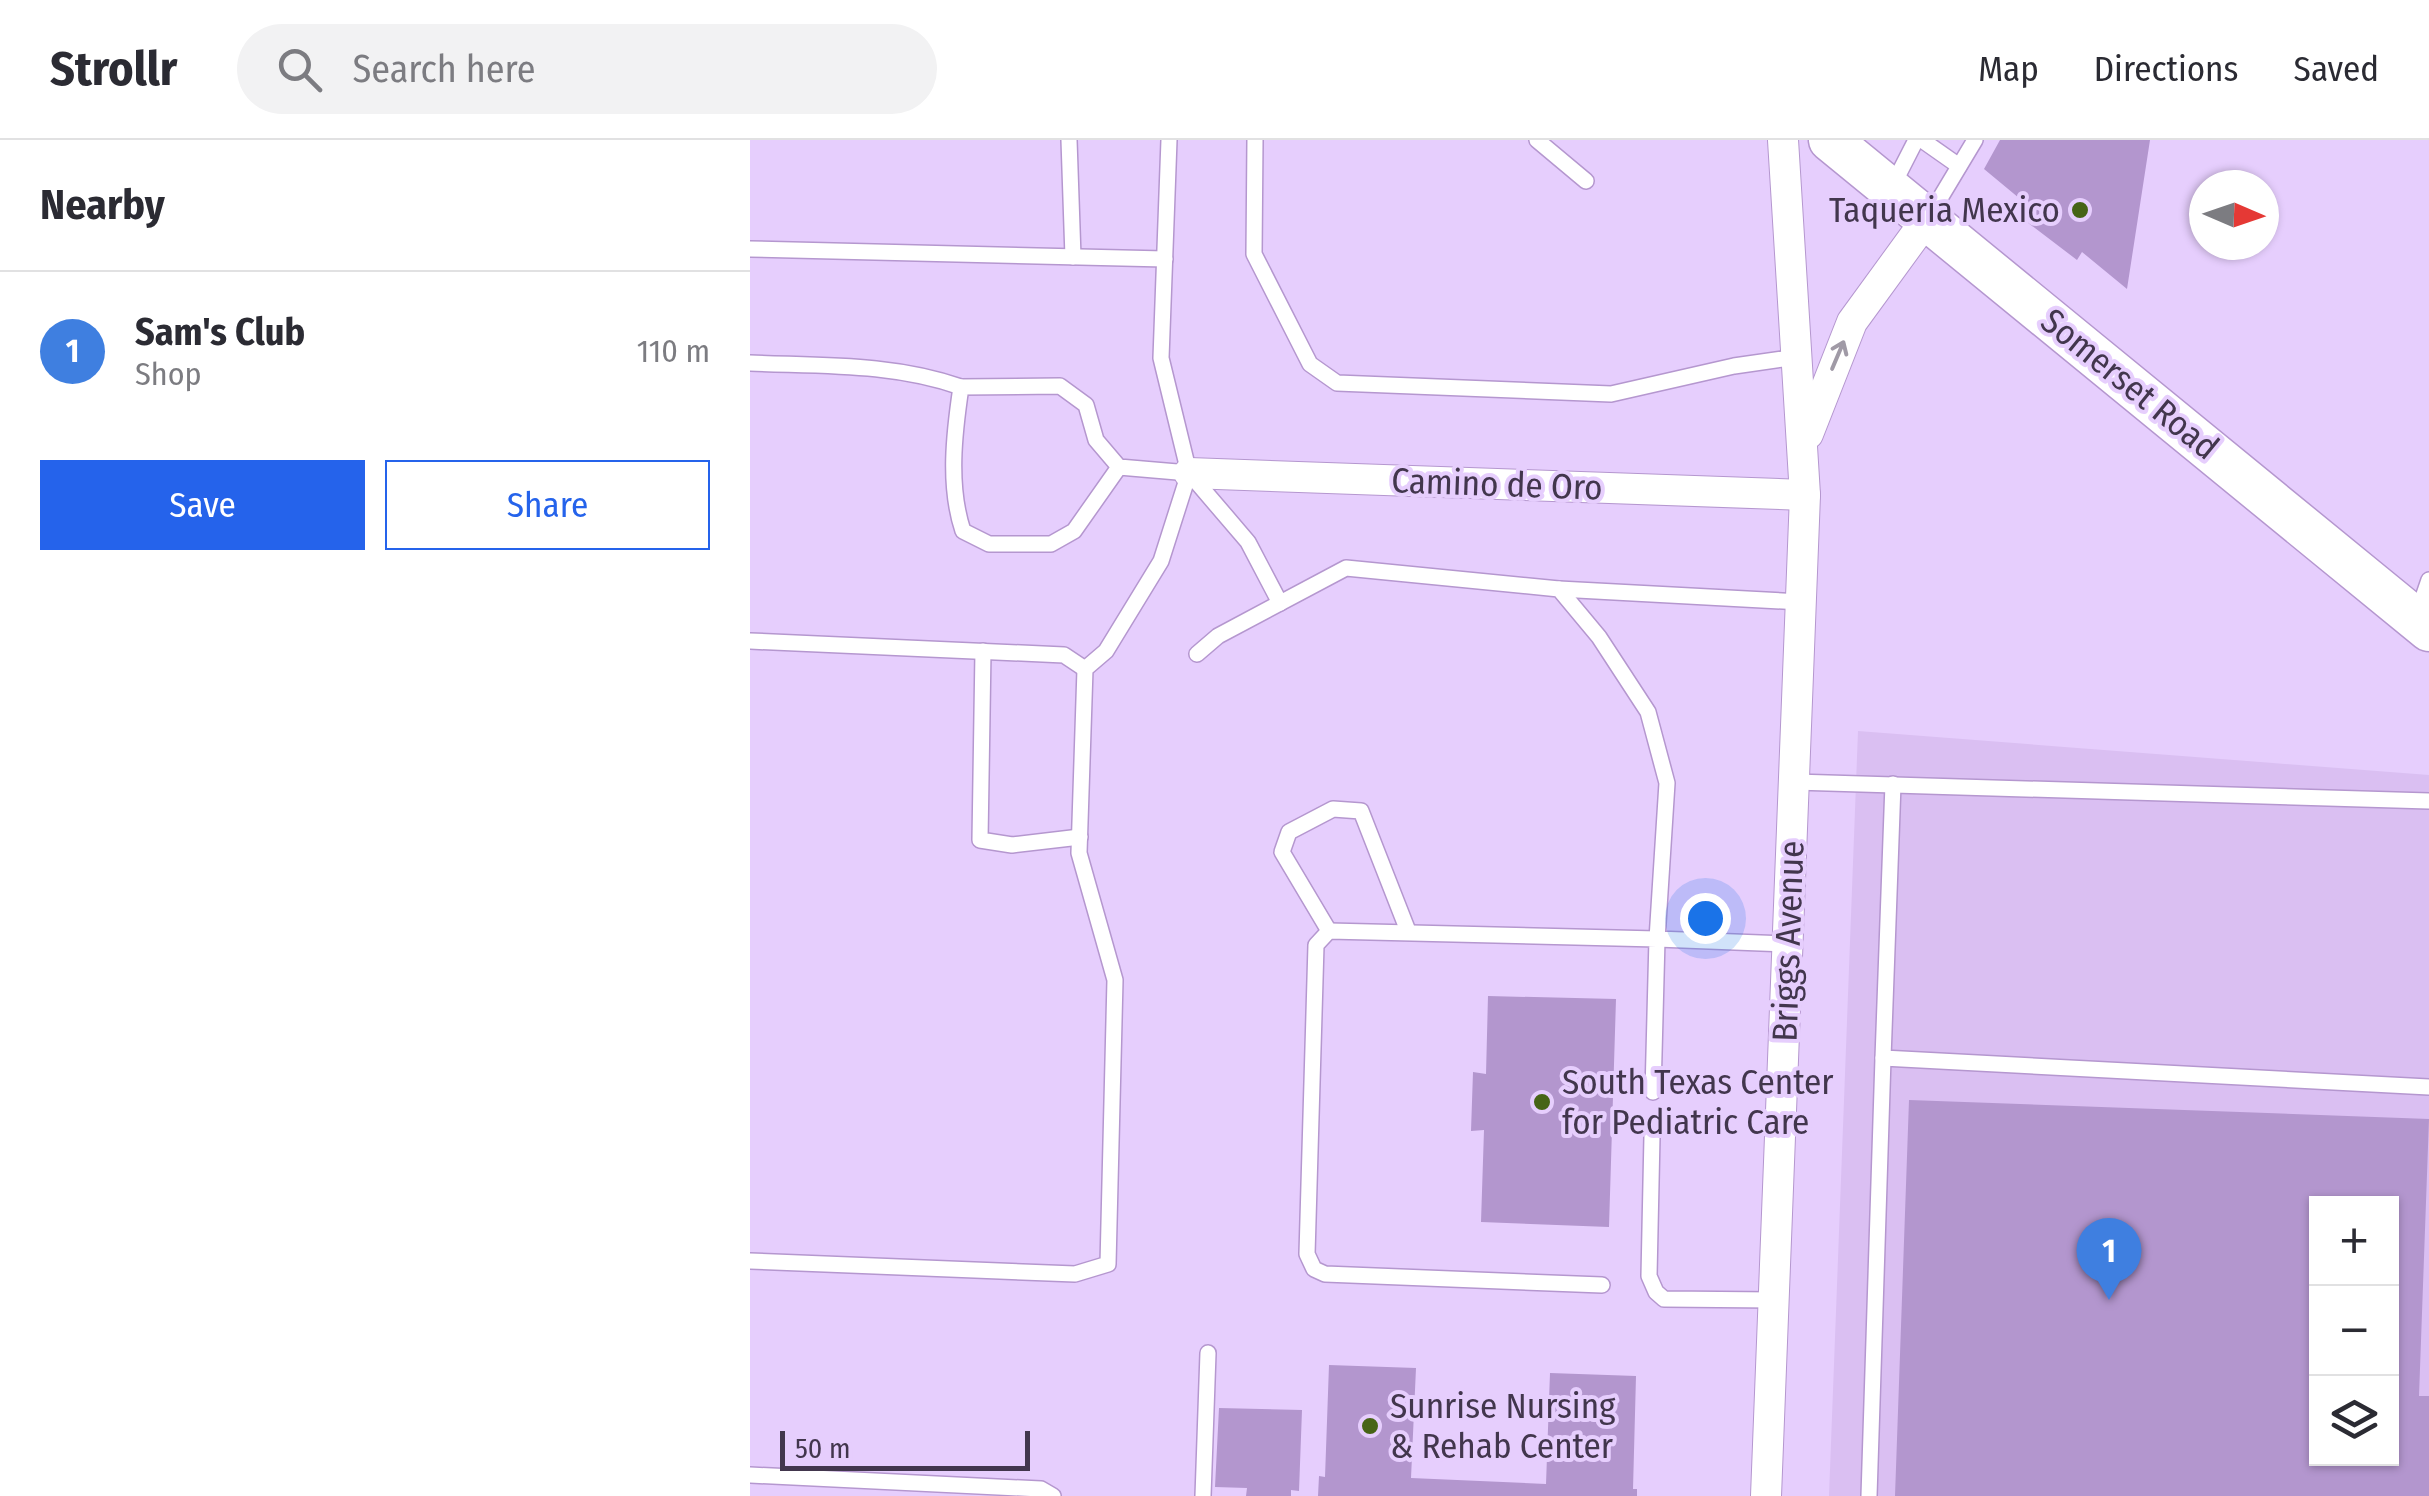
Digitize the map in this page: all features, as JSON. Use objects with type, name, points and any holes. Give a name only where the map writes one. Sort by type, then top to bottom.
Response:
[{"type":"main road","name":"Somerset Road","points":[[1830,140],[2425,610]]},
{"type":"street","name":"Briggs Avenue","points":[[1766,1496],[1804,495],[1783,140]]},
{"type":"street","name":"Briggs Avenue","points":[[1803,446],[1852,322],[1928,218]]},
{"type":"street","name":"Camino de Oro","points":[[1190,473],[1804,495]]},
{"type":"lane","points":[[1070,140],[1073,257]]},
{"type":"lane","points":[[1169,140],[1161,358],[1190,473],[1248,542],[1280,603]]},
{"type":"lane","points":[[1255,140],[1254,254],[1310,364],[1337,383],[1611,394],[1734,366],[1797,358]]},
{"type":"lane","points":[[1537,140],[1586,181]]},
{"type":"lane","points":[[1891,189],[1919,140],[1959,166]]},
{"type":"lane","points":[[1928,218],[1975,140]]},
{"type":"lane","points":[[750,249],[1165,260]]},
{"type":"lane","points":[[750,363],[881,369],[926,375],[961,388],[1060,386],[1086,404],[1096,440],[1119,467],[1190,473]]},
{"type":"lane","points":[[961,388],[956,419],[954,504],[963,532],[990,544],[1051,544],[1074,531],[1119,467]]},
{"type":"lane","points":[[750,1262],[1075,1274],[1108,1264],[1114,980],[1079,854],[1086,669],[1106,651],[1162,561],[1190,473]]},
{"type":"lane","points":[[1197,654],[1218,636],[1346,568],[1559,589],[1801,602]]},
{"type":"lane","points":[[1559,589],[1599,637],[1648,712],[1667,783],[1653,1092]]},
{"type":"lane","points":[[750,640],[1064,654],[1086,669]]},
{"type":"lane","points":[[984,651],[980,840],[1012,845],[1080,838]]},
{"type":"lane","points":[[1794,782],[2429,801]]},
{"type":"lane","points":[[1868,1496],[1893,784]]},
{"type":"lane","points":[[1329,931],[1282,852],[1289,832],[1333,809],[1361,811],[1408,930]]},
{"type":"lane","points":[[1602,1285],[1325,1274],[1314,1270],[1307,1254],[1316,945],[1329,931],[1408,930],[1787,944]]},
{"type":"lane","points":[[1882,1058],[2429,1087]]},
{"type":"lane","points":[[1652,1136],[1648,1276],[1656,1292],[1664,1299],[1774,1300]]},
{"type":"lane","points":[[1203,1496],[1208,1353]]},
{"type":"lane","points":[[750,1475],[1041,1490],[1053,1496]]},
{"type":"shaded area","points":[[1858,731],[2429,775],[2429,1496],[1829,1496]]},
{"type":"building","name":"Taqueria Mexico","points":[[2000,140],[2150,140],[2127,289],[2082,252],[2077,260],[2019,216],[2025,203],[1984,169]]},
{"type":"building","name":"South Texas Center for Pediatric Care","points":[[1488,996],[1616,999],[1609,1227],[1481,1222],[1484,1130],[1471,1131],[1473,1072],[1486,1074]]},
{"type":"building","points":[[1909,1100],[2429,1119],[2419,1396],[2429,1396],[2429,1496],[1895,1496]]},
{"type":"building","name":"Sunrise Nursing & Rehab Center","points":[[1329,1365],[1416,1368],[1411,1478],[1546,1484],[1550,1373],[1636,1376],[1633,1489],[1637,1489],[1637,1496],[1318,1496],[1319,1476],[1325,1477]]},
{"type":"building","name":"Sunrise Nursing & Rehab Center","points":[[1219,1408],[1302,1410],[1299,1491],[1291,1490],[1291,1496],[1246,1496],[1247,1488],[1215,1487]]},
{"type":"place","name":"Taqueria Mexico","points":[[2080,210]]},
{"type":"place","name":"South Texas Center for Pediatric Care","points":[[1542,1102]]},
{"type":"place","name":"Sam's Club","points":[[2109,1300]]},
{"type":"place","name":"Sunrise Nursing & Rehab Center","points":[[1370,1426]]}]
